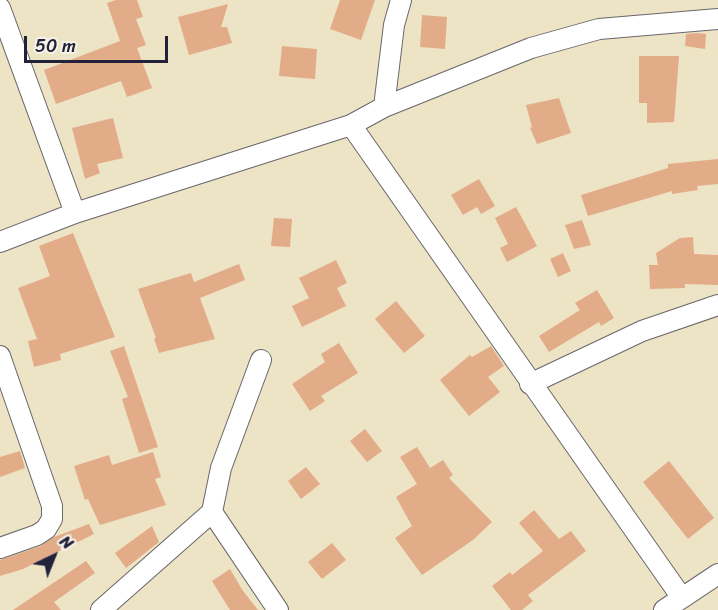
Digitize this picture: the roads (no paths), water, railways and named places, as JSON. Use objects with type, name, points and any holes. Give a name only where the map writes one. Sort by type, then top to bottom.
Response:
[{"type":"street","points":[[384,107],[394,25],[401,0]]},
{"type":"street","points":[[0,8],[75,213]]},
{"type":"street","points":[[0,242],[75,213],[351,125],[384,107],[531,48],[563,38],[599,29],[718,19]]},
{"type":"street","points":[[351,125],[530,384],[682,598]]},
{"type":"street","points":[[530,384],[642,331],[718,305]]},
{"type":"street","points":[[0,356],[52,506],[52,519],[46,529],[37,535],[0,548]]},
{"type":"street","points":[[101,610],[212,512],[221,468],[261,360]]},
{"type":"street","points":[[212,512],[278,610]]},
{"type":"street","points":[[664,610],[718,574]]}]
